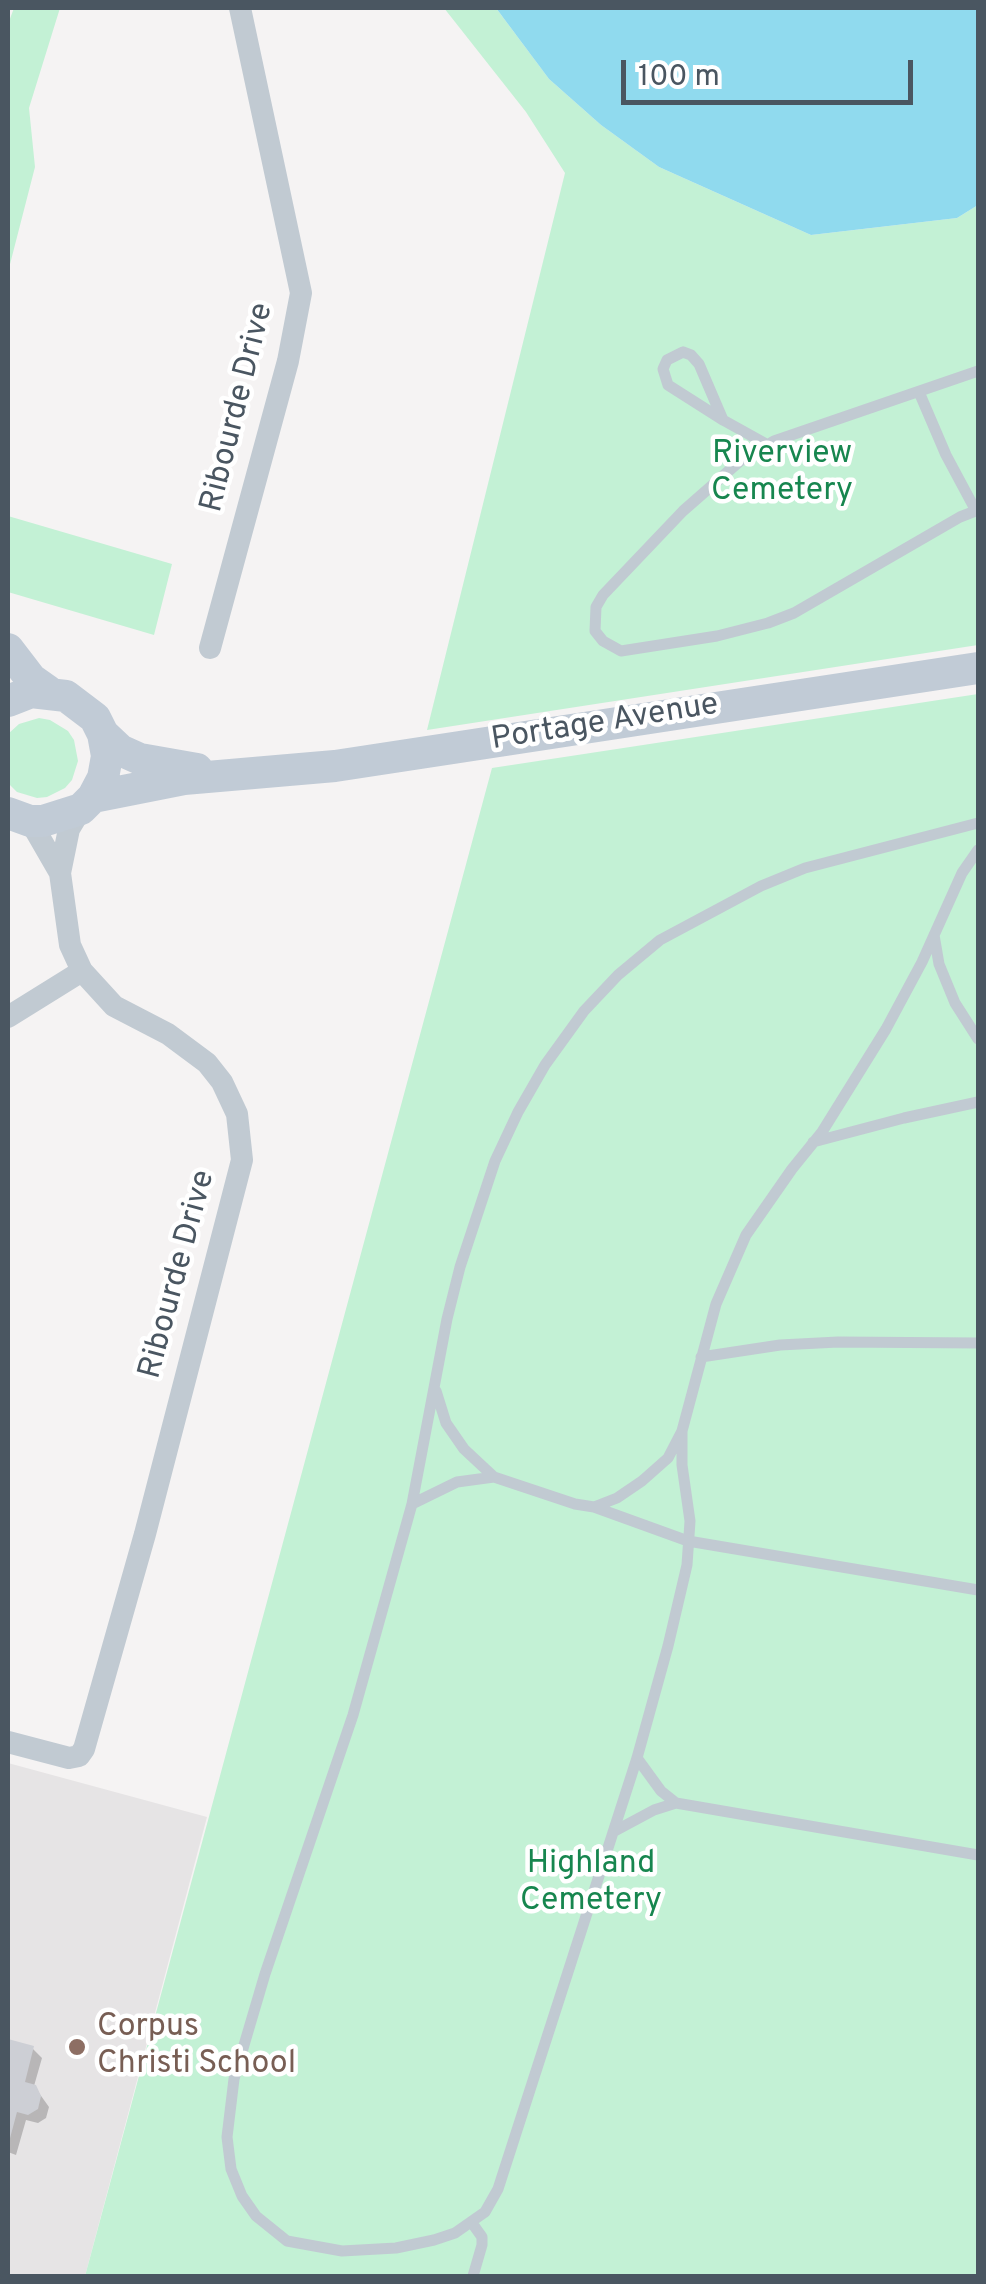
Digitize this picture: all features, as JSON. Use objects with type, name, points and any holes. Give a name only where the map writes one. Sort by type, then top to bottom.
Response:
[{"type":"main road","name":"Portage Avenue","points":[[8,649],[31,679],[48,692],[82,705],[120,750],[140,759],[232,773]]},
{"type":"main road","name":"Portage Avenue","points":[[19,817],[62,817],[117,790],[232,773],[335,766],[978,668]]},
{"type":"main road","points":[[8,701],[31,692],[48,692]]},
{"type":"main road","points":[[87,803],[103,778],[107,756],[103,734]]},
{"type":"street","name":"Ribourde Drive","points":[[210,648],[288,360],[301,293],[240,8]]},
{"type":"street","name":"Ribourde Drive","points":[[8,1742],[69,1758],[79,1756],[84,1749],[145,1534],[242,1160],[237,1114],[222,1082],[207,1063],[168,1034],[114,1006],[82,972],[70,945],[60,874],[69,829],[87,803]]},
{"type":"street","name":"Ribourde Drive","points":[[19,817],[60,874]]},
{"type":"street","points":[[8,1017],[82,972]]},
{"type":"lane","points":[[722,420],[696,358],[683,352],[667,360],[663,368],[668,385],[722,420],[768,445]]},
{"type":"lane","points":[[920,392],[946,455],[977,511],[768,623],[717,636],[621,650],[603,642],[594,631],[593,619],[603,596],[704,491],[740,461],[768,445],[978,371]]},
{"type":"lane","points":[[682,1431],[687,1565],[672,1630],[637,1758],[498,2189],[486,2212],[456,2234],[396,2248],[342,2251],[287,2241],[256,2216],[242,2196],[232,2169],[228,2107],[248,2025],[344,1745],[412,1504],[460,1267],[495,1161],[545,1065],[584,1011],[618,975],[660,940],[760,886],[806,868],[978,823]]},
{"type":"lane","points":[[594,1507],[617,1498],[668,1458],[682,1431],[716,1304],[746,1235],[814,1142],[886,1029],[962,873],[978,850]]},
{"type":"lane","points":[[934,936],[939,964],[955,1004],[978,1040]]},
{"type":"lane","points":[[814,1142],[978,1102]]},
{"type":"lane","points":[[701,1357],[731,1350],[838,1342],[978,1344]]},
{"type":"lane","points":[[435,1388],[446,1423],[464,1449],[494,1476],[688,1541],[978,1590]]},
{"type":"lane","points":[[412,1504],[457,1482],[494,1476]]},
{"type":"lane","points":[[637,1758],[661,1791],[676,1803]]},
{"type":"lane","points":[[613,1832],[676,1803],[978,1855]]},
{"type":"lane","points":[[472,2223],[482,2237],[473,2276]]},
{"type":"shaded area","name":"Corpus Christi School","points":[[8,1763],[207,1817],[85,2276],[8,2276]]},
{"type":"green space","points":[[14,8],[60,8],[29,108],[35,167],[8,272],[8,24]]},
{"type":"green space","name":"Riverview Cemetery","points":[[444,8],[496,8],[549,79],[601,125],[659,167],[811,235],[957,218],[978,205],[978,645],[427,730],[565,173],[526,112]]},
{"type":"green space","points":[[8,516],[172,564],[154,635],[8,592]]},
{"type":"green space","name":"Highland Cemetery","points":[[978,694],[978,2276],[85,2276],[492,768]]},
{"type":"green space","points":[[39,718],[68,731],[78,761],[65,788],[37,798],[17,792],[8,783],[8,734],[19,724]]},
{"type":"water","points":[[496,8],[978,8],[978,205],[957,218],[811,235],[659,167],[601,125],[549,79]]},
{"type":"building","points":[[8,2039],[34,2046],[25,2082],[36,2085],[41,2096],[38,2109],[28,2115],[17,2112],[9,2142]]},
{"type":"place","name":"Corpus Christi School","points":[[77,2047]]}]
